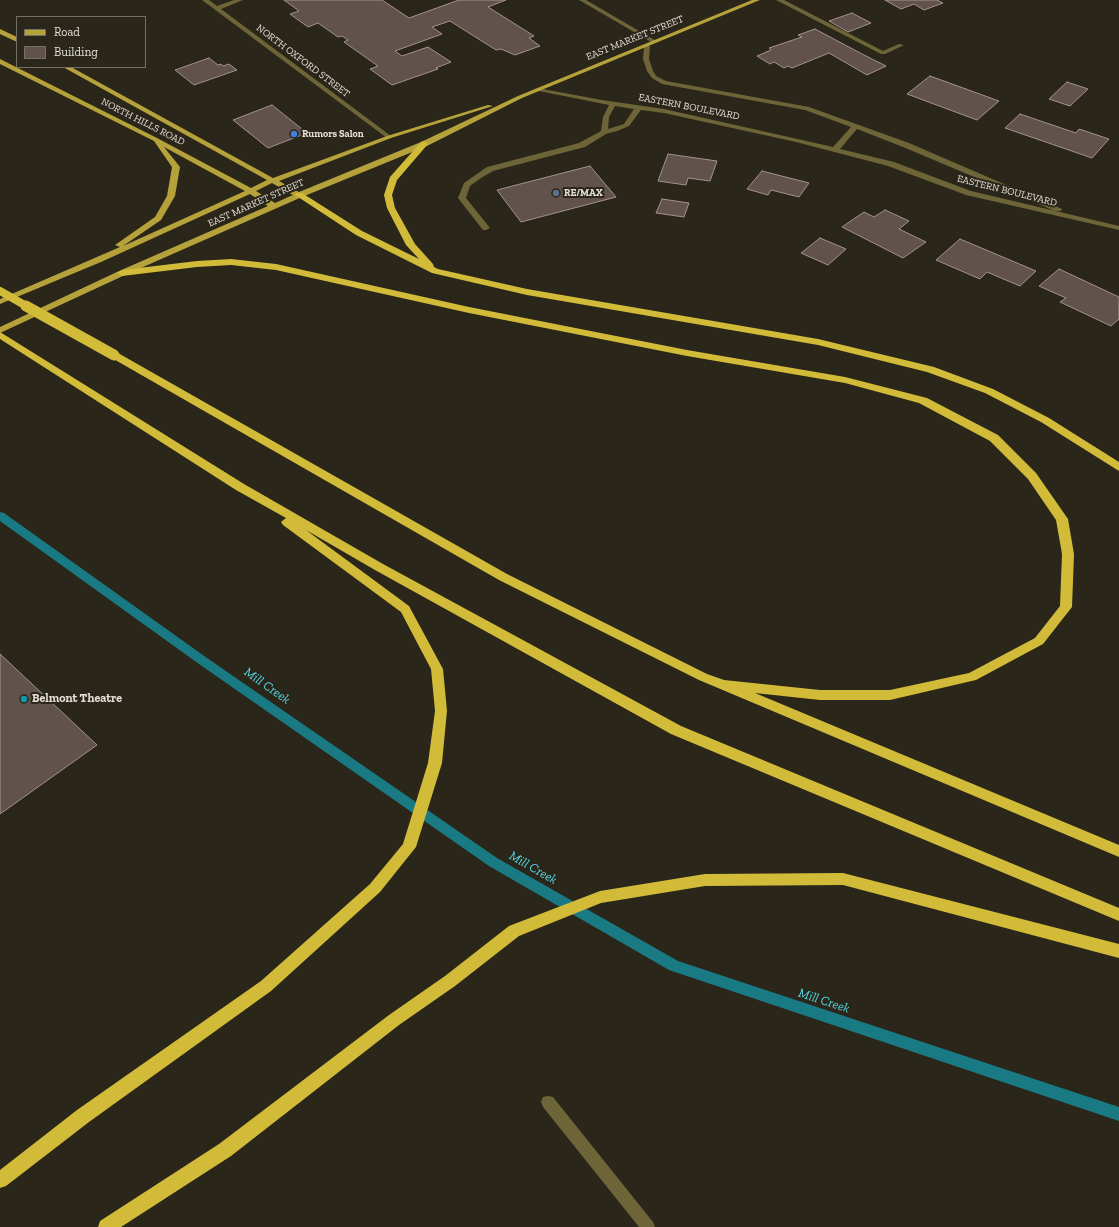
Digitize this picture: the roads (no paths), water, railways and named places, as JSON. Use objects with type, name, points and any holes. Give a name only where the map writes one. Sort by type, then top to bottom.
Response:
[{"type":"highway","points":[[424,144],[393,179],[388,195],[391,208],[411,245],[435,271]]},
{"type":"highway","points":[[299,195],[359,233],[435,271],[527,292],[818,342],[930,369],[989,391],[1045,420],[1119,467]]},
{"type":"highway","points":[[122,273],[197,264],[231,262],[276,267],[469,310],[687,353],[845,380],[923,400],[994,438],[1032,476],[1062,520],[1068,554],[1066,606],[1039,641],[972,678],[890,695],[820,695],[720,685]]},
{"type":"highway","points":[[0,291],[503,577],[720,685],[1119,851]]},
{"type":"highway","points":[[0,335],[240,487],[379,567],[676,730],[1119,915]]},
{"type":"highway","points":[[0,1180],[83,1116],[266,986],[375,888],[409,847],[435,763],[441,711],[437,669],[406,609],[240,487]]},
{"type":"highway","points":[[106,1227],[225,1150],[394,1020],[450,981],[514,931],[600,897],[705,880],[843,879],[1119,951]]},
{"type":"main road","name":"EAST MARKET STREET","points":[[0,330],[122,273],[299,195],[424,144],[520,97],[757,0]]},
{"type":"main road","points":[[0,31],[16,39]]},
{"type":"main road","name":"NORTH HILLS ROAD","points":[[0,61],[155,138],[251,191],[274,206]]},
{"type":"main road","name":"NORTH HILLS ROAD","points":[[68,68],[299,195]]},
{"type":"main road","name":"EAST MARKET STREET","points":[[0,302],[98,260],[274,180],[389,137],[520,97]]},
{"type":"main road","points":[[98,260],[158,218],[171,196],[176,167],[155,138]]},
{"type":"street","name":"NORTH OXFORD STREET","points":[[204,0],[389,137]]},
{"type":"street","points":[[216,8],[240,0]]},
{"type":"street","points":[[582,0],[655,42]]},
{"type":"street","points":[[779,0],[883,53],[901,45]]},
{"type":"street","name":"EASTERN BOULEVARD","points":[[647,46],[646,59],[650,71],[654,77],[664,83],[807,108],[906,145],[1083,220]]},
{"type":"street","name":"EASTERN BOULEVARD","points":[[539,89],[613,104],[639,107],[765,133],[891,164],[969,193],[1119,228]]},
{"type":"street","points":[[604,132],[606,117],[613,104]]},
{"type":"street","points":[[486,228],[462,198],[468,185],[478,176],[490,169],[582,145],[604,132],[615,130],[627,125],[639,107]]},
{"type":"street","points":[[835,150],[856,126]]},
{"type":"street","points":[[548,1102],[648,1227]]},
{"type":"waterway","name":"Mill Creek","points":[[0,516],[203,661],[493,862],[674,966],[1119,1114]]},
{"type":"place","name":"Rumors Salon","points":[[294,134]]},
{"type":"place","name":"RE/MAX","points":[[556,193]]},
{"type":"place","name":"Belmont Theatre","points":[[24,699]]}]
